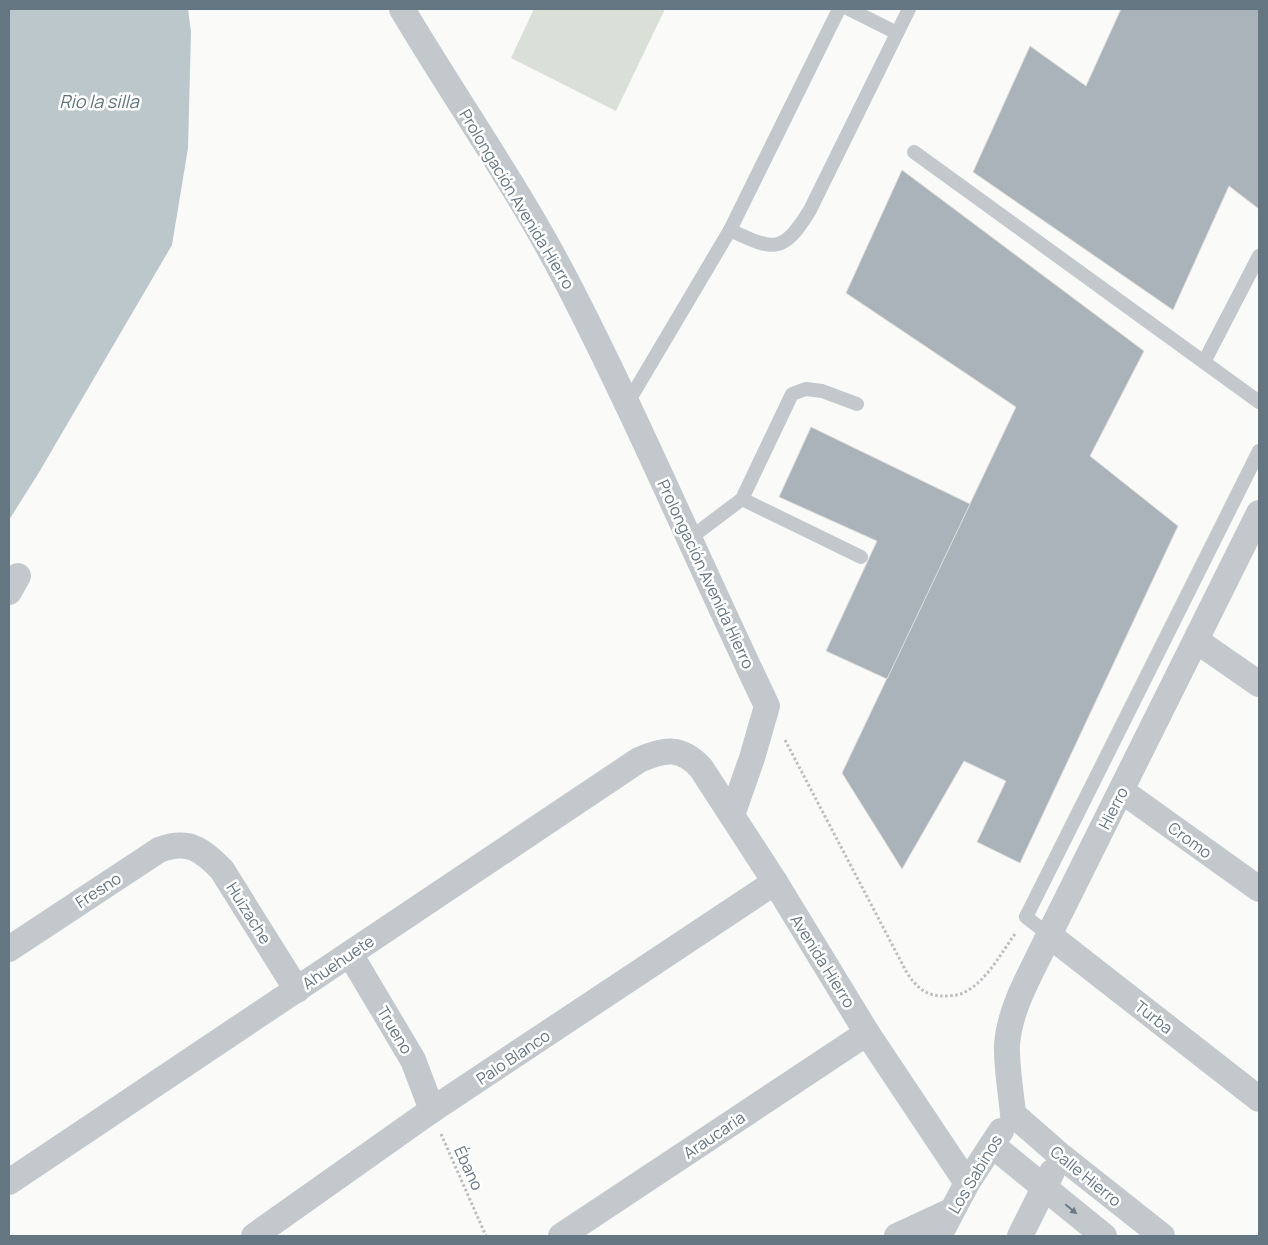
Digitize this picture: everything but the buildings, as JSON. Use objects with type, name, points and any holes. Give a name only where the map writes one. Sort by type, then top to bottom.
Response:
[{"type":"street","name":"Prolongación Avenida Hierro","points":[[402,9],[522,202],[566,279],[627,404],[767,706]]},
{"type":"street","name":"Hierro","points":[[1012,1114],[1007,1045],[1010,1024],[1019,999],[1259,513]]},
{"type":"street","points":[[1197,641],[1259,684]]},
{"type":"street","points":[[732,816],[767,706]]},
{"type":"street","name":"Avenida Hierro","points":[[672,751],[693,759],[701,768],[775,882],[867,1033],[967,1183]]},
{"type":"street","name":"Ahuehuete","points":[[9,1182],[639,760],[656,753],[672,751]]},
{"type":"street","name":"Cromo","points":[[1122,791],[1259,890]]},
{"type":"street","name":"Fresno","points":[[9,948],[159,850],[182,844],[191,847]]},
{"type":"street","name":"Huizache","points":[[191,847],[208,855],[222,870],[297,990]]},
{"type":"street","name":"Palo Blanco","points":[[254,1236],[432,1110],[775,882]]},
{"type":"street","name":"Turba","points":[[1049,936],[1259,1099]]},
{"type":"street","name":"Trueno","points":[[350,954],[412,1060],[432,1110]]},
{"type":"street","name":"Araucaria","points":[[562,1236],[867,1033]]},
{"type":"street","name":"Los Sabinos","points":[[939,1236],[967,1183],[1012,1114]]},
{"type":"street","name":"Calle Hierro","points":[[1012,1114],[1061,1156],[1162,1236]]},
{"type":"street","points":[[992,1145],[1104,1236]]},
{"type":"street","points":[[1020,1236],[1061,1156]]},
{"type":"street","points":[[897,1236],[951,1211]]},
{"type":"lane","points":[[627,404],[730,230],[839,9]]},
{"type":"lane","points":[[849,9],[897,33]]},
{"type":"lane","points":[[730,230],[764,244],[778,244],[789,239],[799,227],[810,210],[909,9]]},
{"type":"lane","points":[[914,152],[1259,402]]},
{"type":"lane","points":[[1204,362],[1259,256]]},
{"type":"lane","points":[[689,539],[742,499],[792,394],[806,389],[822,391],[857,404]]},
{"type":"lane","points":[[1049,936],[1026,917],[1259,452]]},
{"type":"lane","points":[[742,499],[861,557]]},
{"type":"path","points":[[767,706],[915,985],[924,992],[949,996],[960,994],[975,986],[989,971],[1026,917]]},
{"type":"path","name":"Ébano","points":[[432,1110],[445,1146],[486,1236]]},
{"type":"shaded area","points":[[534,9],[665,9],[616,111],[511,58]]},
{"type":"water","name":"Rio la silla","points":[[9,9],[188,9],[191,32],[188,148],[172,245],[9,520]]}]
